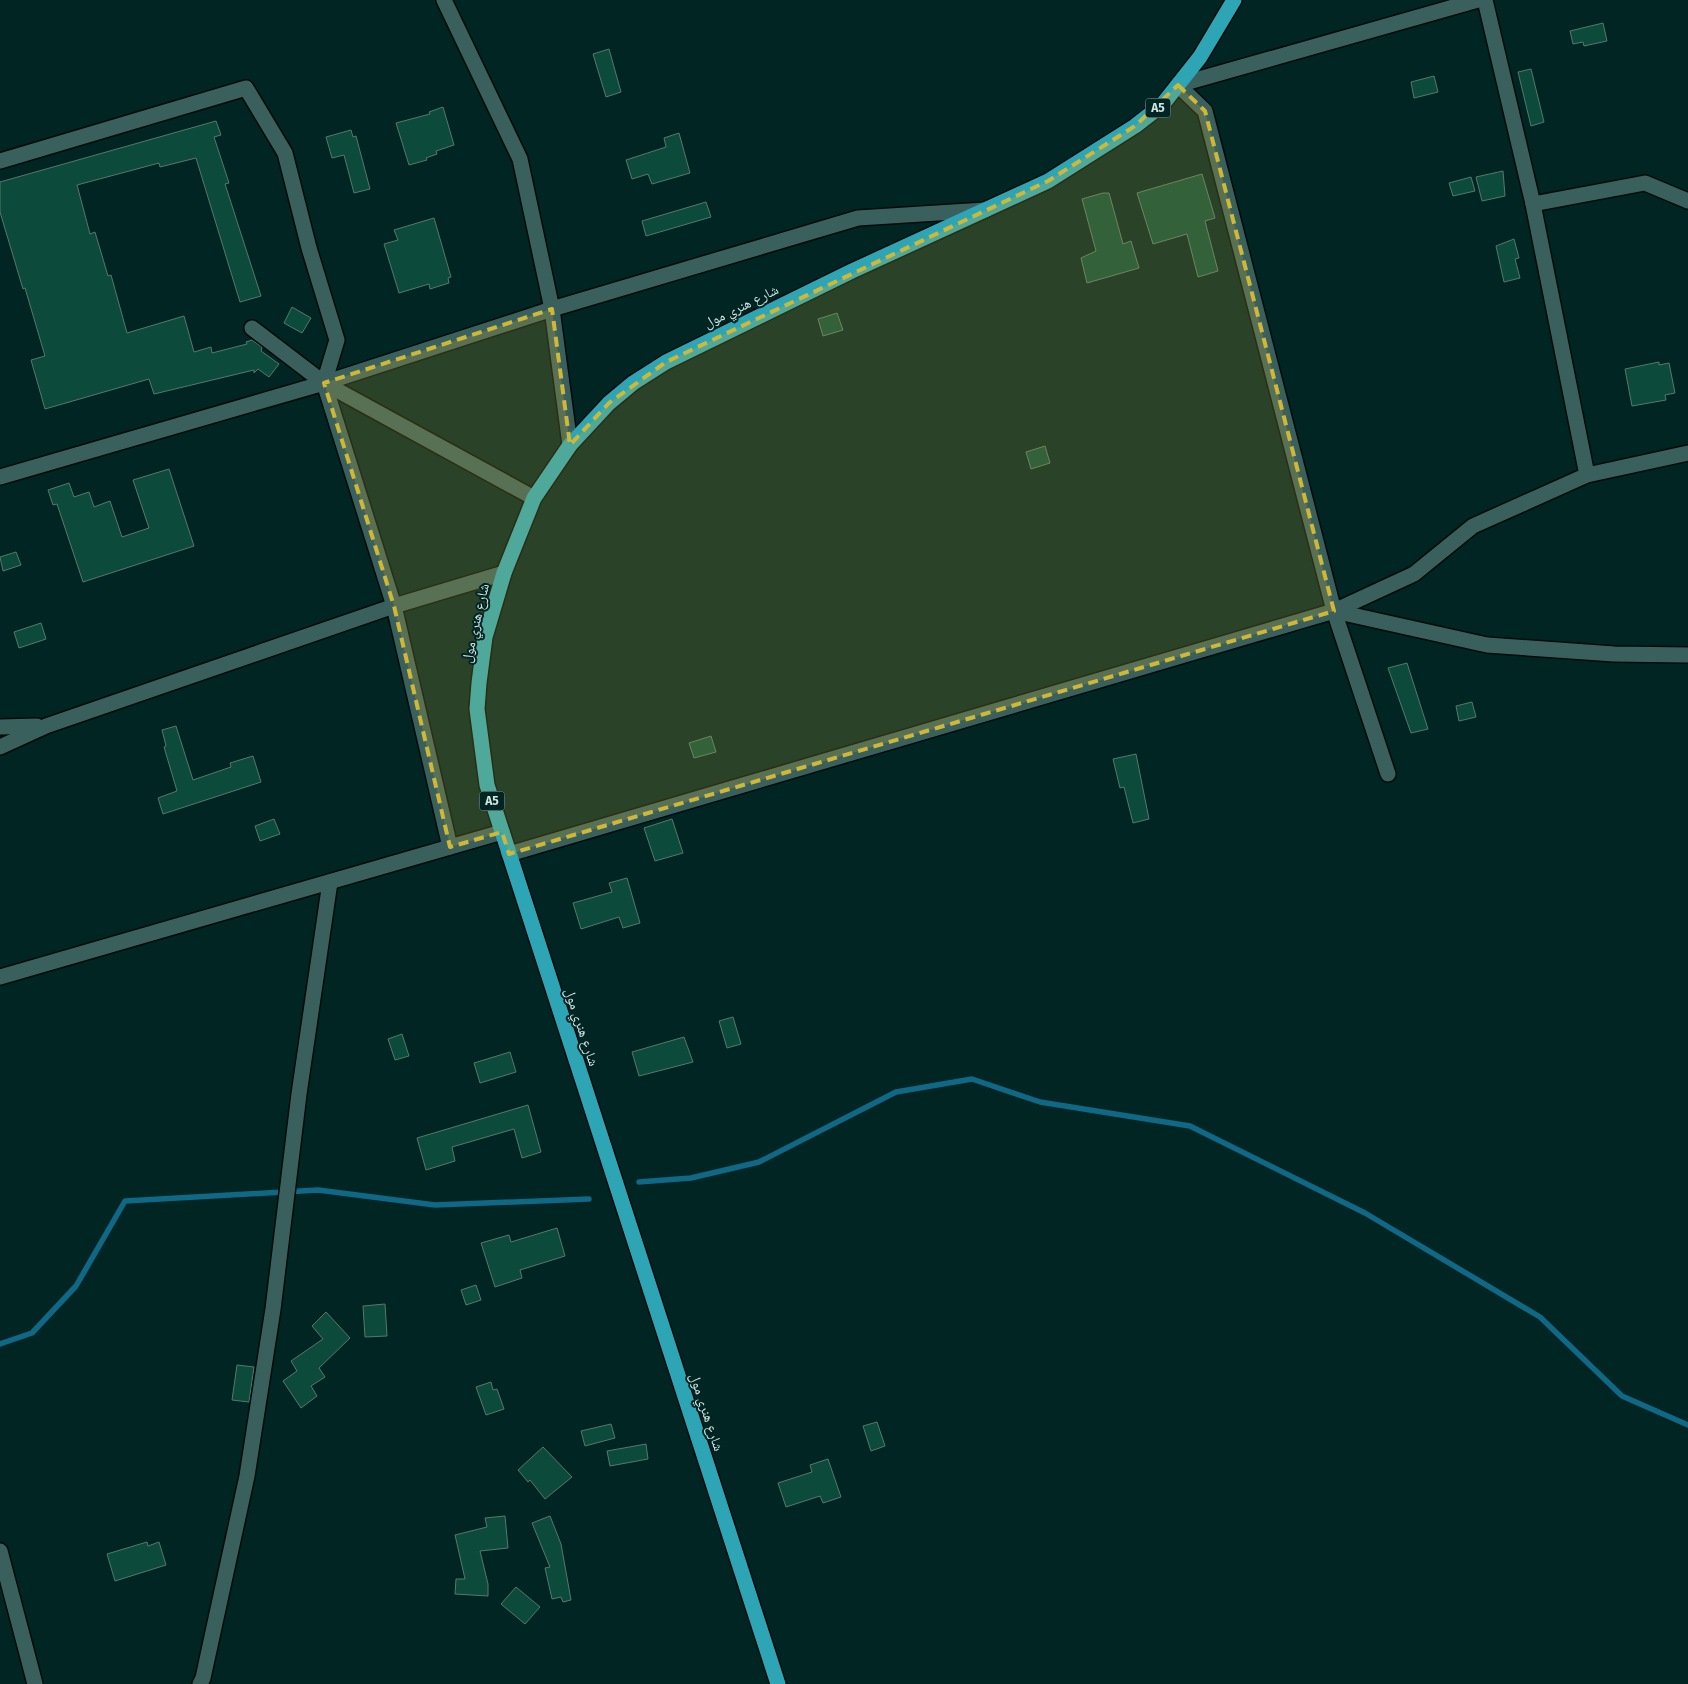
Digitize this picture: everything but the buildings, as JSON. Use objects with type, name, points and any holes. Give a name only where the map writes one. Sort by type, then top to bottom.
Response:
[{"type":"highway","name":"شارع هنري مول","points":[[778,1684],[487,785],[477,709],[485,637],[504,573],[534,498],[570,445],[609,403],[633,383],[666,362],[852,271],[1048,181],[1135,126],[1162,105],[1200,57],[1234,0]]},
{"type":"street","points":[[444,0],[520,159],[552,309],[570,445]]},
{"type":"street","points":[[1178,85],[1478,0]]},
{"type":"street","points":[[1486,0],[1533,204],[1587,475]]},
{"type":"street","points":[[1178,85],[1205,111],[1334,611],[1388,774]]},
{"type":"street","points":[[0,161],[246,88],[285,153],[337,340],[324,383],[394,606],[450,847]]},
{"type":"street","points":[[1533,204],[1645,183],[1688,201]]},
{"type":"street","points":[[0,476],[324,383],[552,309],[858,218],[986,210]]},
{"type":"street","points":[[252,328],[324,383],[534,498]]},
{"type":"street","points":[[509,854],[1334,611],[1414,574],[1473,526],[1587,475],[1688,453]]},
{"type":"street","points":[[0,747],[46,726],[394,606],[504,573]]},
{"type":"street","points":[[1334,611],[1487,645],[1614,654],[1688,655]]},
{"type":"street","points":[[0,727],[46,726]]},
{"type":"street","points":[[0,977],[502,832]]},
{"type":"street","points":[[200,1684],[204,1678],[248,1466],[273,1309],[299,1094],[330,882]]},
{"type":"street","points":[[0,1551],[35,1684]]},
{"type":"highlighted area","points":[[1178,85],[1205,111],[1334,611],[509,854],[502,832],[450,847],[394,606],[324,383],[552,309],[570,445],[609,403],[666,362],[1048,181],[1135,126]]},
{"type":"waterway","points":[[639,1182],[691,1178],[759,1162],[896,1092],[972,1079],[1040,1102],[1190,1126],[1365,1213],[1540,1317],[1622,1396],[1688,1425]]},
{"type":"waterway","points":[[0,1344],[32,1333],[76,1286],[125,1201],[318,1190],[435,1205],[589,1199]]}]
